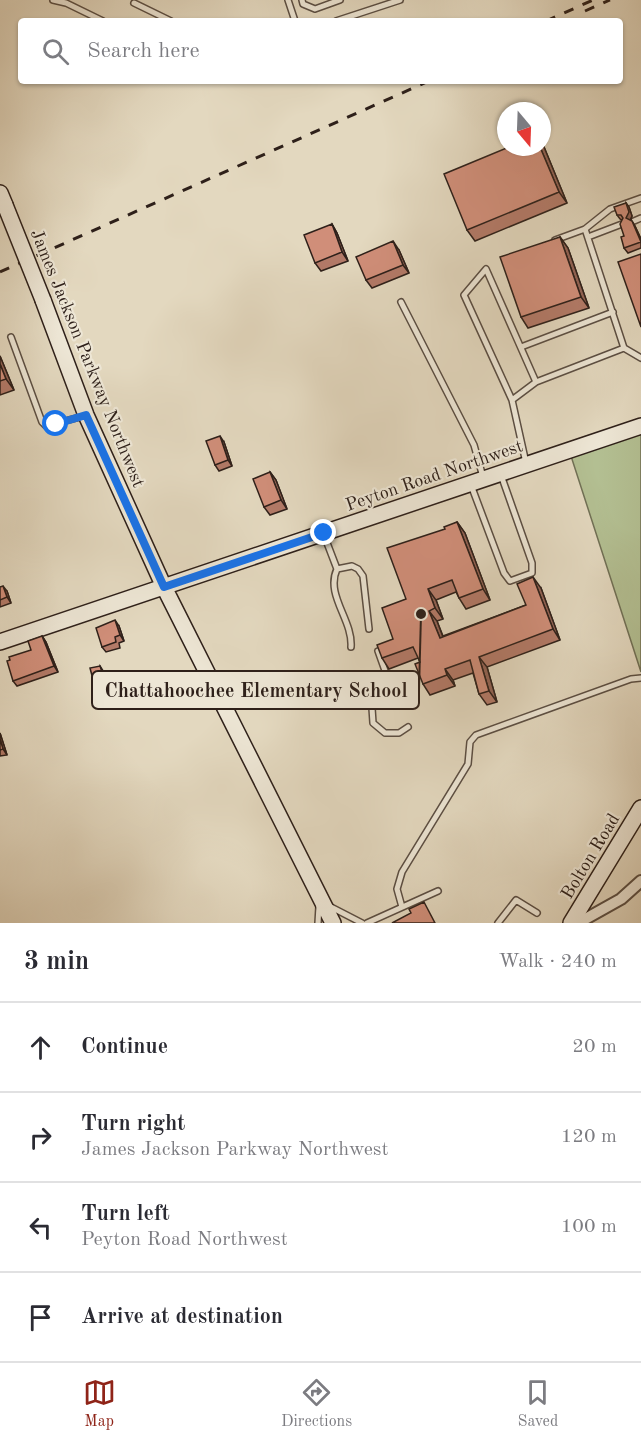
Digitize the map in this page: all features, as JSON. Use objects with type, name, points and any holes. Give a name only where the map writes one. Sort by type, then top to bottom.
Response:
[{"type":"main road","name":"James Jackson Parkway Northwest","points":[[2,199],[86,415],[164,587],[333,923]]},
{"type":"main road","name":"Peyton Road Northwest","points":[[0,642],[641,426]]},
{"type":"main road","name":"Bolton Road","points":[[571,923],[641,808]]},
{"type":"street","points":[[578,923],[621,898],[641,881]]},
{"type":"lane","points":[[53,0],[66,3],[97,18]]},
{"type":"lane","points":[[288,0],[294,18]]},
{"type":"lane","points":[[302,0],[303,4],[315,9],[340,0]]},
{"type":"lane","points":[[345,18],[400,0]]},
{"type":"lane","points":[[134,3],[165,18]]},
{"type":"lane","points":[[544,244],[585,229],[610,209],[641,198]]},
{"type":"lane","points":[[634,221],[641,218]]},
{"type":"lane","points":[[588,237],[622,225]]},
{"type":"lane","points":[[585,229],[624,348],[641,358]]},
{"type":"lane","points":[[527,464],[512,400],[464,296],[486,269],[536,382]]},
{"type":"lane","points":[[401,302],[474,445],[477,481],[504,573],[510,581],[532,573],[532,563],[500,473]]},
{"type":"lane","points":[[521,347],[613,312]]},
{"type":"lane","points":[[11,337],[42,422],[46,426],[86,415]]},
{"type":"lane","points":[[512,400],[536,382],[624,348]]},
{"type":"lane","points":[[324,533],[337,569],[333,578],[335,594],[352,636],[351,647]]},
{"type":"lane","points":[[337,569],[352,566],[358,569],[363,576],[369,629]]},
{"type":"lane","points":[[378,651],[389,682],[401,695]]},
{"type":"lane","points":[[402,907],[397,889],[402,872],[468,764],[470,742],[476,735],[631,679],[641,678]]},
{"type":"lane","points":[[372,708],[374,723],[384,733],[399,733],[408,727]]},
{"type":"lane","points":[[367,923],[438,891]]},
{"type":"lane","points":[[318,923],[321,899],[362,923]]},
{"type":"lane","points":[[498,923],[516,900],[537,913]]},
{"type":"green space","points":[[641,430],[641,672],[570,453]]},
{"type":"building","points":[[497,152],[497,156],[544,156],[559,192],[467,230],[444,174]]},
{"type":"building","points":[[626,203],[629,212],[626,218],[632,221],[641,242],[624,248],[621,237],[624,236],[620,224],[623,218],[617,215],[614,207]]},
{"type":"building","points":[[332,224],[342,252],[315,263],[304,235]]},
{"type":"building","points":[[560,237],[581,297],[521,317],[500,257]]},
{"type":"building","points":[[393,241],[403,265],[366,280],[356,257]]},
{"type":"building","points":[[641,254],[641,327],[618,262]]},
{"type":"building","points":[[0,364],[6,379],[0,381]]},
{"type":"building","points":[[220,436],[228,460],[215,465],[206,441]]},
{"type":"building","points":[[270,472],[281,500],[264,507],[253,479]]},
{"type":"building","points":[[457,522],[483,589],[459,598],[452,580],[428,589],[435,608],[429,611],[440,638],[526,605],[517,584],[533,577],[553,629],[479,657],[489,691],[479,694],[470,660],[445,669],[447,675],[423,684],[415,664],[420,662],[413,647],[382,658],[377,645],[393,639],[382,608],[406,599],[387,548],[445,529],[444,527]]},
{"type":"building","points":[[3,586],[7,597],[0,600],[0,587]]},
{"type":"building","points":[[115,620],[120,635],[115,637],[116,642],[102,647],[96,628]]},
{"type":"building","points":[[42,636],[54,666],[13,681],[7,661],[10,660],[9,657],[31,650],[28,641]]},
{"type":"building","points":[[100,666],[103,675],[106,674],[110,687],[96,691],[90,668]]},
{"type":"building","points":[[424,902],[435,923],[392,923],[411,913],[409,909]]},
{"type":"railway","points":[[553,18],[593,0]]},
{"type":"railway","points":[[585,11],[610,0]]},
{"type":"railway","points":[[0,272],[422,84]]},
{"type":"place","name":"Chattahoochee Elementary School","points":[[421,614]]},
{"type":"route","points":[[56,424],[86,415],[164,587],[324,533]]}]
